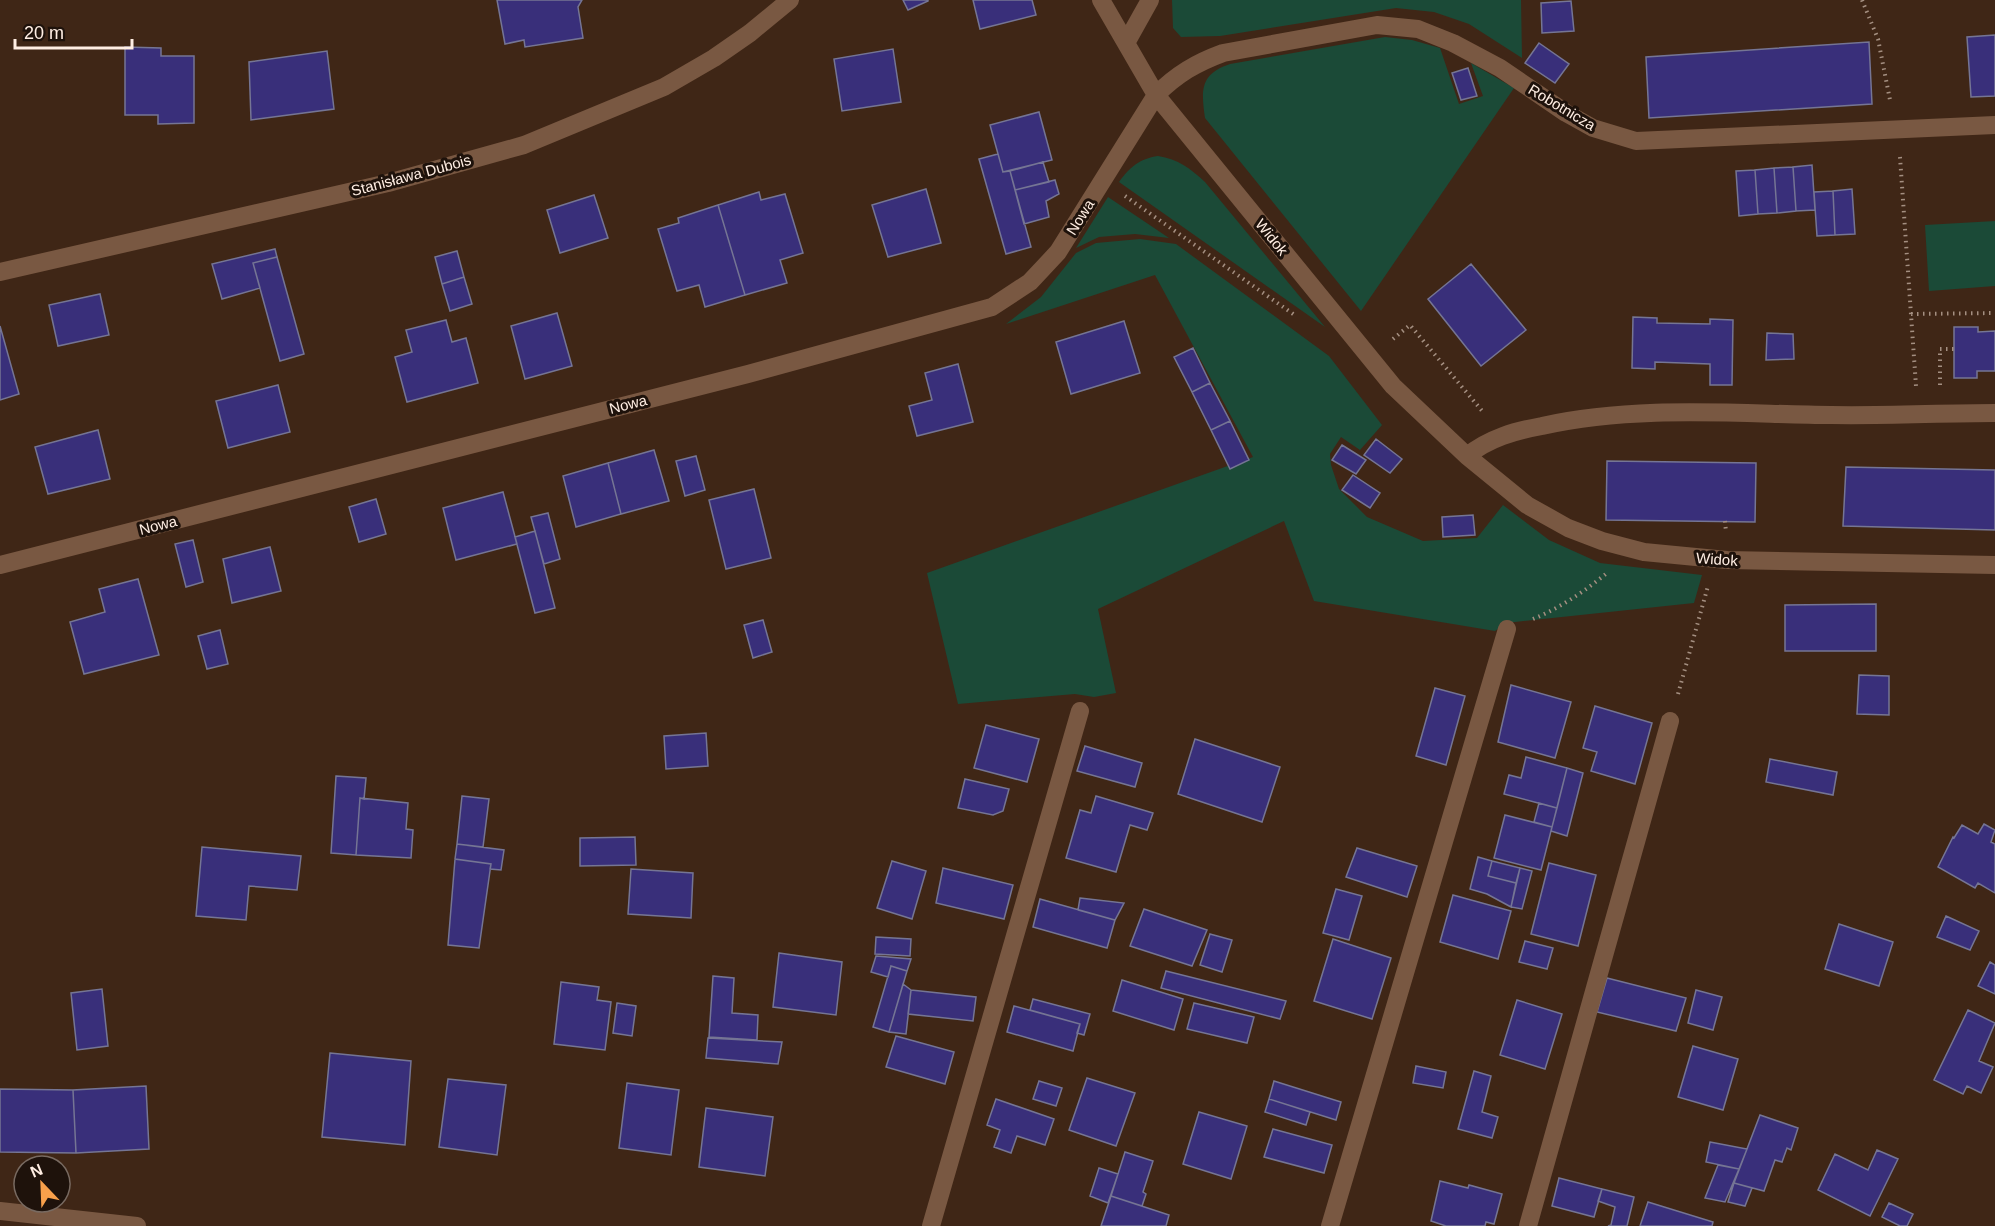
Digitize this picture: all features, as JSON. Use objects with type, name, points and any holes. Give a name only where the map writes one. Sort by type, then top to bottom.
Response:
[{"type":"street","name":"Stanisława Dubois","points":[[0,272],[388,183],[524,145],[664,87],[714,58],[750,33],[790,0]]},
{"type":"street","name":"Widok","points":[[1101,0],[1156,94],[1393,386],[1467,456],[1527,505],[1568,528],[1602,542],[1628,549],[1726,560],[1995,565]]},
{"type":"street","points":[[1125,43],[1150,0]]},
{"type":"street","name":"Robotnicza","points":[[1156,94],[1175,77],[1223,53],[1377,25],[1418,29],[1453,43],[1500,68],[1593,128],[1627,139],[1644,141],[1995,125]]},
{"type":"street","name":"Nowa","points":[[0,565],[748,374],[992,307],[1030,282],[1058,252],[1156,94]]},
{"type":"street","points":[[1467,456],[1479,445],[1503,435],[1578,418],[1625,413],[1744,412],[1869,415],[1995,413]]},
{"type":"street","points":[[1330,1226],[1507,629]]},
{"type":"street","points":[[931,1226],[1080,711]]},
{"type":"street","points":[[1528,1226],[1670,721]]},
{"type":"street","points":[[0,1211],[137,1226]]},
{"type":"path","points":[[1862,0],[1878,39],[1896,129]]},
{"type":"path","points":[[1899,150],[1915,376]]},
{"type":"path","points":[[1137,205],[1305,322]]},
{"type":"path","points":[[1911,314],[1995,313]]},
{"type":"path","points":[[1399,334],[1410,325],[1503,435]]},
{"type":"path","points":[[1940,388],[1940,349],[1954,349]]},
{"type":"path","points":[[1507,629],[1549,613],[1579,594],[1607,573],[1628,549]]},
{"type":"path","points":[[1678,692],[1709,582]]},
{"type":"green space","points":[[1172,0],[1521,0],[1522,58],[1469,24],[1434,12],[1396,8],[1220,36],[1181,37],[1173,28]]},
{"type":"green space","points":[[1385,37],[1412,40],[1440,48],[1459,104],[1483,96],[1471,63],[1514,88],[1361,311],[1205,118],[1203,91],[1208,78],[1213,73],[1230,64]]},
{"type":"green space","points":[[1158,156],[1184,165],[1205,182],[1325,327],[1119,182],[1136,164]]},
{"type":"green space","points":[[1108,197],[1169,238],[1135,234],[1099,237],[1076,248]]},
{"type":"green space","points":[[1995,221],[1995,286],[1929,291],[1925,225]]},
{"type":"green space","points":[[1140,239],[1176,244],[1329,356],[1382,425],[1360,450],[1341,437],[1330,454],[1339,489],[1367,517],[1423,541],[1477,538],[1503,505],[1549,540],[1600,563],[1702,575],[1694,603],[1506,623],[1495,631],[1314,601],[1284,521],[1098,609],[1116,693],[1094,697],[1075,694],[958,704],[927,573],[1253,457],[1155,275],[1006,324],[1041,297],[1076,253],[1096,243]]},
{"type":"building","points":[[497,0],[582,0],[578,7],[583,38],[525,47],[524,40],[505,44]]},
{"type":"building","points":[[903,0],[928,0],[928,1],[908,10]]},
{"type":"building","points":[[973,0],[1032,0],[1036,15],[980,29]]},
{"type":"building","points":[[1571,1],[1574,31],[1542,33],[1541,3]]},
{"type":"building","points":[[1995,35],[1995,96],[1971,97],[1967,37]]},
{"type":"building","points":[[1869,42],[1872,104],[1649,118],[1646,57]]},
{"type":"building","points":[[1539,43],[1569,64],[1555,83],[1525,63]]},
{"type":"building","points":[[125,47],[161,48],[161,56],[194,56],[194,123],[158,124],[158,115],[125,115]]},
{"type":"building","points":[[893,49],[901,102],[842,111],[834,59]]},
{"type":"building","points":[[327,51],[334,109],[251,120],[249,62]]},
{"type":"building","points":[[1468,68],[1477,96],[1461,100],[1452,73]]},
{"type":"building","points":[[1039,112],[1052,160],[1003,172],[990,125]]},
{"type":"building","points":[[998,154],[1003,172],[1010,171],[1031,247],[1006,254],[979,159]]},
{"type":"building","points":[[1043,162],[1049,182],[1015,190],[1010,171]]},
{"type":"building","points":[[1812,165],[1815,210],[1796,211],[1793,167]]},
{"type":"building","points":[[1793,167],[1796,211],[1777,213],[1774,168]]},
{"type":"building","points":[[1774,168],[1777,213],[1758,214],[1755,170]]},
{"type":"building","points":[[1755,170],[1758,214],[1739,216],[1736,171]]},
{"type":"building","points":[[1055,180],[1059,194],[1046,201],[1049,217],[1024,224],[1015,190]]},
{"type":"building","points":[[926,189],[941,243],[888,257],[872,205]]},
{"type":"building","points":[[1852,189],[1855,234],[1835,235],[1833,191]]},
{"type":"building","points":[[1833,191],[1835,235],[1817,236],[1814,192]]},
{"type":"building","points":[[759,192],[761,200],[785,194],[803,253],[780,260],[787,283],[745,295],[718,205]]},
{"type":"building","points":[[594,195],[608,238],[560,253],[547,210]]},
{"type":"building","points":[[718,205],[745,295],[705,307],[699,285],[677,291],[658,229],[679,223],[678,218]]},
{"type":"building","points":[[275,249],[277,257],[253,263],[260,288],[222,299],[212,264]]},
{"type":"building","points":[[457,251],[464,277],[442,284],[435,257]]},
{"type":"building","points":[[277,257],[304,354],[280,361],[253,263]]},
{"type":"building","points":[[1471,264],[1526,330],[1481,366],[1428,299]]},
{"type":"building","points":[[464,277],[472,304],[450,311],[442,284]]},
{"type":"building","points":[[100,294],[109,335],[58,346],[49,305]]},
{"type":"building","points":[[557,313],[572,366],[525,379],[511,326]]},
{"type":"building","points":[[1633,317],[1657,318],[1657,323],[1710,324],[1710,319],[1733,320],[1732,385],[1710,385],[1710,364],[1655,362],[1655,369],[1632,368]]},
{"type":"building","points":[[446,320],[452,342],[466,338],[478,383],[407,402],[395,357],[412,352],[406,330]]},
{"type":"building","points":[[1124,321],[1140,373],[1071,394],[1056,342]]},
{"type":"building","points":[[0,326],[19,394],[0,400]]},
{"type":"building","points":[[1954,327],[1978,327],[1978,332],[1995,331],[1995,371],[1977,371],[1977,378],[1954,378]]},
{"type":"building","points":[[1767,333],[1793,334],[1794,359],[1766,360]]},
{"type":"building","points":[[1193,348],[1210,383],[1192,392],[1174,357]]},
{"type":"building","points":[[958,364],[973,422],[917,436],[909,406],[932,400],[925,373]]},
{"type":"building","points":[[1210,383],[1230,421],[1211,430],[1192,392]]},
{"type":"building","points":[[278,385],[290,432],[228,448],[216,401]]},
{"type":"building","points":[[1230,421],[1249,460],[1230,469],[1211,430]]},
{"type":"building","points":[[98,430],[110,479],[48,494],[35,447]]},
{"type":"building","points":[[1376,439],[1402,459],[1390,473],[1364,455]]},
{"type":"building","points":[[1342,445],[1366,460],[1356,474],[1332,460]]},
{"type":"building","points":[[654,450],[669,501],[621,514],[608,463]]},
{"type":"building","points":[[696,456],[705,490],[685,496],[676,461]]},
{"type":"building","points":[[1607,461],[1756,463],[1755,522],[1606,520]]},
{"type":"building","points":[[608,463],[621,514],[576,527],[563,476]]},
{"type":"building","points":[[1846,467],[1995,470],[1995,530],[1843,526]]},
{"type":"building","points":[[1353,475],[1380,493],[1370,508],[1342,490]]},
{"type":"building","points":[[754,489],[771,558],[726,569],[709,500]]},
{"type":"building","points":[[503,492],[517,544],[456,560],[443,508]]},
{"type":"building","points":[[376,499],[386,534],[359,542],[349,507]]},
{"type":"building","points":[[548,513],[560,559],[544,564],[531,517]]},
{"type":"building","points":[[1473,515],[1475,535],[1443,537],[1442,517]]},
{"type":"building","points":[[535,531],[555,608],[535,613],[515,537]]},
{"type":"building","points":[[193,540],[203,582],[186,587],[175,544]]},
{"type":"building","points":[[270,547],[281,591],[232,603],[223,559]]},
{"type":"building","points":[[138,579],[159,655],[84,674],[70,622],[105,612],[99,589]]},
{"type":"building","points":[[1876,604],[1876,651],[1785,651],[1785,605]]},
{"type":"building","points":[[763,620],[772,652],[753,658],[744,625]]},
{"type":"building","points":[[220,630],[228,664],[207,669],[198,636]]},
{"type":"building","points":[[1859,675],[1889,676],[1889,715],[1857,714]]},
{"type":"building","points":[[1511,685],[1571,702],[1555,758],[1498,742]]},
{"type":"building","points":[[1435,688],[1465,696],[1446,765],[1416,756]]},
{"type":"building","points":[[1595,706],[1652,723],[1635,784],[1591,771],[1597,752],[1583,748]]},
{"type":"building","points":[[986,725],[1039,739],[1027,782],[974,768]]},
{"type":"building","points":[[706,733],[708,766],[666,769],[664,736]]},
{"type":"building","points":[[1195,739],[1280,767],[1262,822],[1178,794]]},
{"type":"building","points":[[1085,746],[1142,763],[1135,787],[1077,771]]},
{"type":"building","points":[[1526,757],[1567,768],[1557,808],[1504,794],[1509,775],[1521,778]]},
{"type":"building","points":[[1770,759],[1837,772],[1833,795],[1766,782]]},
{"type":"building","points":[[1567,768],[1583,773],[1567,836],[1551,831]]},
{"type":"building","points":[[336,776],[366,778],[364,799],[360,798],[356,855],[331,853]]},
{"type":"building","points":[[965,779],[1009,789],[1003,811],[993,815],[958,808]]},
{"type":"building","points":[[462,796],[489,799],[483,847],[457,844]]},
{"type":"building","points":[[1096,796],[1153,813],[1147,830],[1130,825],[1116,872],[1066,858],[1080,810],[1091,813]]},
{"type":"building","points":[[360,798],[408,803],[406,829],[413,830],[411,858],[356,855]]},
{"type":"building","points":[[1539,803],[1557,808],[1552,827],[1534,822]]},
{"type":"building","points":[[1505,815],[1552,827],[1541,870],[1494,858]]},
{"type":"building","points":[[1984,824],[1995,830],[1991,842],[1995,844],[1995,893],[1978,883],[1975,888],[1938,867],[1953,837],[1962,825],[1978,834]]},
{"type":"building","points":[[635,837],[636,865],[580,866],[580,838]]},
{"type":"building","points":[[457,844],[504,850],[501,870],[490,869],[491,864],[455,859]]},
{"type":"building","points":[[202,847],[301,856],[297,890],[249,886],[246,920],[196,916]]},
{"type":"building","points":[[1357,848],[1417,866],[1407,897],[1346,877]]},
{"type":"building","points":[[1478,857],[1492,861],[1488,876],[1516,883],[1511,907],[1487,894],[1470,889]]},
{"type":"building","points":[[455,859],[491,864],[479,948],[448,945]]},
{"type":"building","points":[[892,861],[926,871],[912,919],[877,908]]},
{"type":"building","points":[[1492,861],[1520,868],[1516,883],[1488,876]]},
{"type":"building","points":[[1549,863],[1596,875],[1578,946],[1531,934]]},
{"type":"building","points":[[943,868],[1013,885],[1004,919],[936,903]]},
{"type":"building","points":[[1520,868],[1532,871],[1522,909],[1511,907]]},
{"type":"building","points":[[631,869],[693,873],[691,918],[628,914]]},
{"type":"building","points":[[1336,889],[1362,896],[1349,940],[1323,933]]},
{"type":"building","points":[[1453,895],[1511,911],[1498,959],[1440,942]]},
{"type":"building","points":[[1080,898],[1124,903],[1115,920],[1078,910]]},
{"type":"building","points":[[1040,899],[1115,920],[1107,948],[1033,927]]},
{"type":"building","points":[[1144,909],[1207,930],[1192,966],[1130,946]]},
{"type":"building","points":[[1946,916],[1979,931],[1970,950],[1937,937]]},
{"type":"building","points":[[1839,924],[1893,942],[1879,986],[1825,969]]},
{"type":"building","points":[[1210,934],[1232,940],[1222,972],[1200,965]]},
{"type":"building","points":[[876,937],[911,939],[910,956],[875,954]]},
{"type":"building","points":[[1333,939],[1391,958],[1372,1019],[1314,1001]]},
{"type":"building","points":[[1525,941],[1553,948],[1547,969],[1519,962]]},
{"type":"building","points":[[779,953],[842,962],[836,1015],[773,1007]]},
{"type":"building","points":[[876,956],[911,959],[907,971],[891,966],[888,977],[871,972]]},
{"type":"building","points":[[1990,962],[1995,965],[1995,994],[1978,986]]},
{"type":"building","points":[[891,966],[907,971],[889,1032],[873,1027]]},
{"type":"building","points":[[1166,971],[1286,1001],[1280,1019],[1161,988]]},
{"type":"building","points":[[713,976],[734,978],[732,1013],[758,1015],[757,1040],[709,1037]]},
{"type":"building","points":[[1607,978],[1686,998],[1676,1031],[1597,1012]]},
{"type":"building","points":[[1122,980],[1183,999],[1174,1030],[1113,1011]]},
{"type":"building","points":[[561,982],[599,987],[597,1000],[611,1002],[605,1050],[554,1044]]},
{"type":"building","points":[[903,984],[911,990],[906,1034],[889,1032]]},
{"type":"building","points":[[102,989],[108,1046],[77,1050],[71,993]]},
{"type":"building","points":[[911,990],[976,997],[973,1021],[908,1014]]},
{"type":"building","points":[[1696,990],[1722,997],[1713,1030],[1688,1023]]},
{"type":"building","points":[[1033,999],[1090,1014],[1084,1035],[1077,1033],[1080,1024],[1030,1010]]},
{"type":"building","points":[[1517,1000],[1562,1014],[1545,1069],[1500,1055]]},
{"type":"building","points":[[617,1003],[636,1006],[632,1036],[613,1033]]},
{"type":"building","points":[[1194,1003],[1254,1017],[1247,1043],[1187,1029]]},
{"type":"building","points":[[1014,1006],[1080,1024],[1073,1051],[1007,1032]]},
{"type":"building","points":[[1968,1010],[1995,1023],[1979,1061],[1993,1067],[1981,1093],[1967,1086],[1963,1094],[1934,1080]]},
{"type":"building","points":[[896,1036],[954,1052],[945,1084],[886,1067]]},
{"type":"building","points":[[708,1038],[782,1042],[778,1064],[706,1058]]},
{"type":"building","points":[[1693,1046],[1738,1059],[1723,1110],[1678,1097]]},
{"type":"building","points":[[330,1053],[411,1061],[405,1145],[322,1137]]},
{"type":"building","points":[[1416,1066],[1446,1072],[1443,1088],[1413,1083]]},
{"type":"building","points":[[1474,1071],[1491,1076],[1482,1112],[1498,1117],[1492,1138],[1458,1129]]},
{"type":"building","points":[[1087,1078],[1135,1093],[1116,1146],[1069,1130]]},
{"type":"building","points":[[448,1079],[506,1085],[497,1155],[439,1147]]},
{"type":"building","points":[[1039,1081],[1062,1088],[1056,1106],[1033,1099]]},
{"type":"building","points":[[1274,1081],[1341,1102],[1336,1120],[1269,1099]]},
{"type":"building","points":[[627,1083],[679,1090],[671,1155],[619,1148]]},
{"type":"building","points":[[146,1086],[149,1149],[76,1153],[73,1090]]},
{"type":"building","points":[[0,1089],[73,1090],[76,1153],[0,1152]]},
{"type":"building","points":[[996,1099],[1054,1119],[1045,1145],[1017,1136],[1011,1153],[994,1147],[1000,1130],[987,1125]]},
{"type":"building","points":[[1269,1099],[1310,1112],[1306,1125],[1265,1112]]},
{"type":"building","points":[[706,1108],[773,1117],[765,1176],[699,1167]]},
{"type":"building","points":[[1199,1112],[1247,1126],[1231,1179],[1183,1164]]},
{"type":"building","points":[[1760,1115],[1798,1128],[1791,1150],[1787,1148],[1782,1162],[1775,1160],[1764,1191],[1734,1183]]},
{"type":"building","points":[[1273,1129],[1332,1145],[1324,1173],[1264,1157]]},
{"type":"building","points":[[1710,1142],[1747,1149],[1739,1169],[1706,1162]]},
{"type":"building","points":[[1877,1150],[1898,1159],[1870,1216],[1818,1190],[1835,1154],[1868,1170]]},
{"type":"building","points":[[1125,1152],[1153,1161],[1143,1192],[1146,1194],[1142,1206],[1111,1196]]},
{"type":"building","points":[[1718,1165],[1739,1169],[1725,1202],[1705,1198]]},
{"type":"building","points":[[1099,1168],[1118,1174],[1108,1203],[1090,1196]]},
{"type":"building","points":[[1559,1178],[1602,1189],[1594,1217],[1552,1206]]},
{"type":"building","points":[[1440,1181],[1468,1188],[1469,1185],[1502,1194],[1494,1224],[1486,1222],[1485,1226],[1446,1226],[1431,1221]]},
{"type":"building","points":[[1734,1183],[1752,1188],[1745,1206],[1728,1202]]},
{"type":"building","points":[[1602,1189],[1634,1197],[1627,1226],[1608,1226],[1611,1225],[1615,1207],[1598,1201]]},
{"type":"building","points":[[1111,1196],[1169,1215],[1166,1226],[1101,1226]]},
{"type":"building","points":[[1648,1202],[1713,1222],[1712,1226],[1640,1226]]},
{"type":"building","points":[[1889,1203],[1913,1214],[1907,1226],[1900,1226],[1882,1217]]}]
